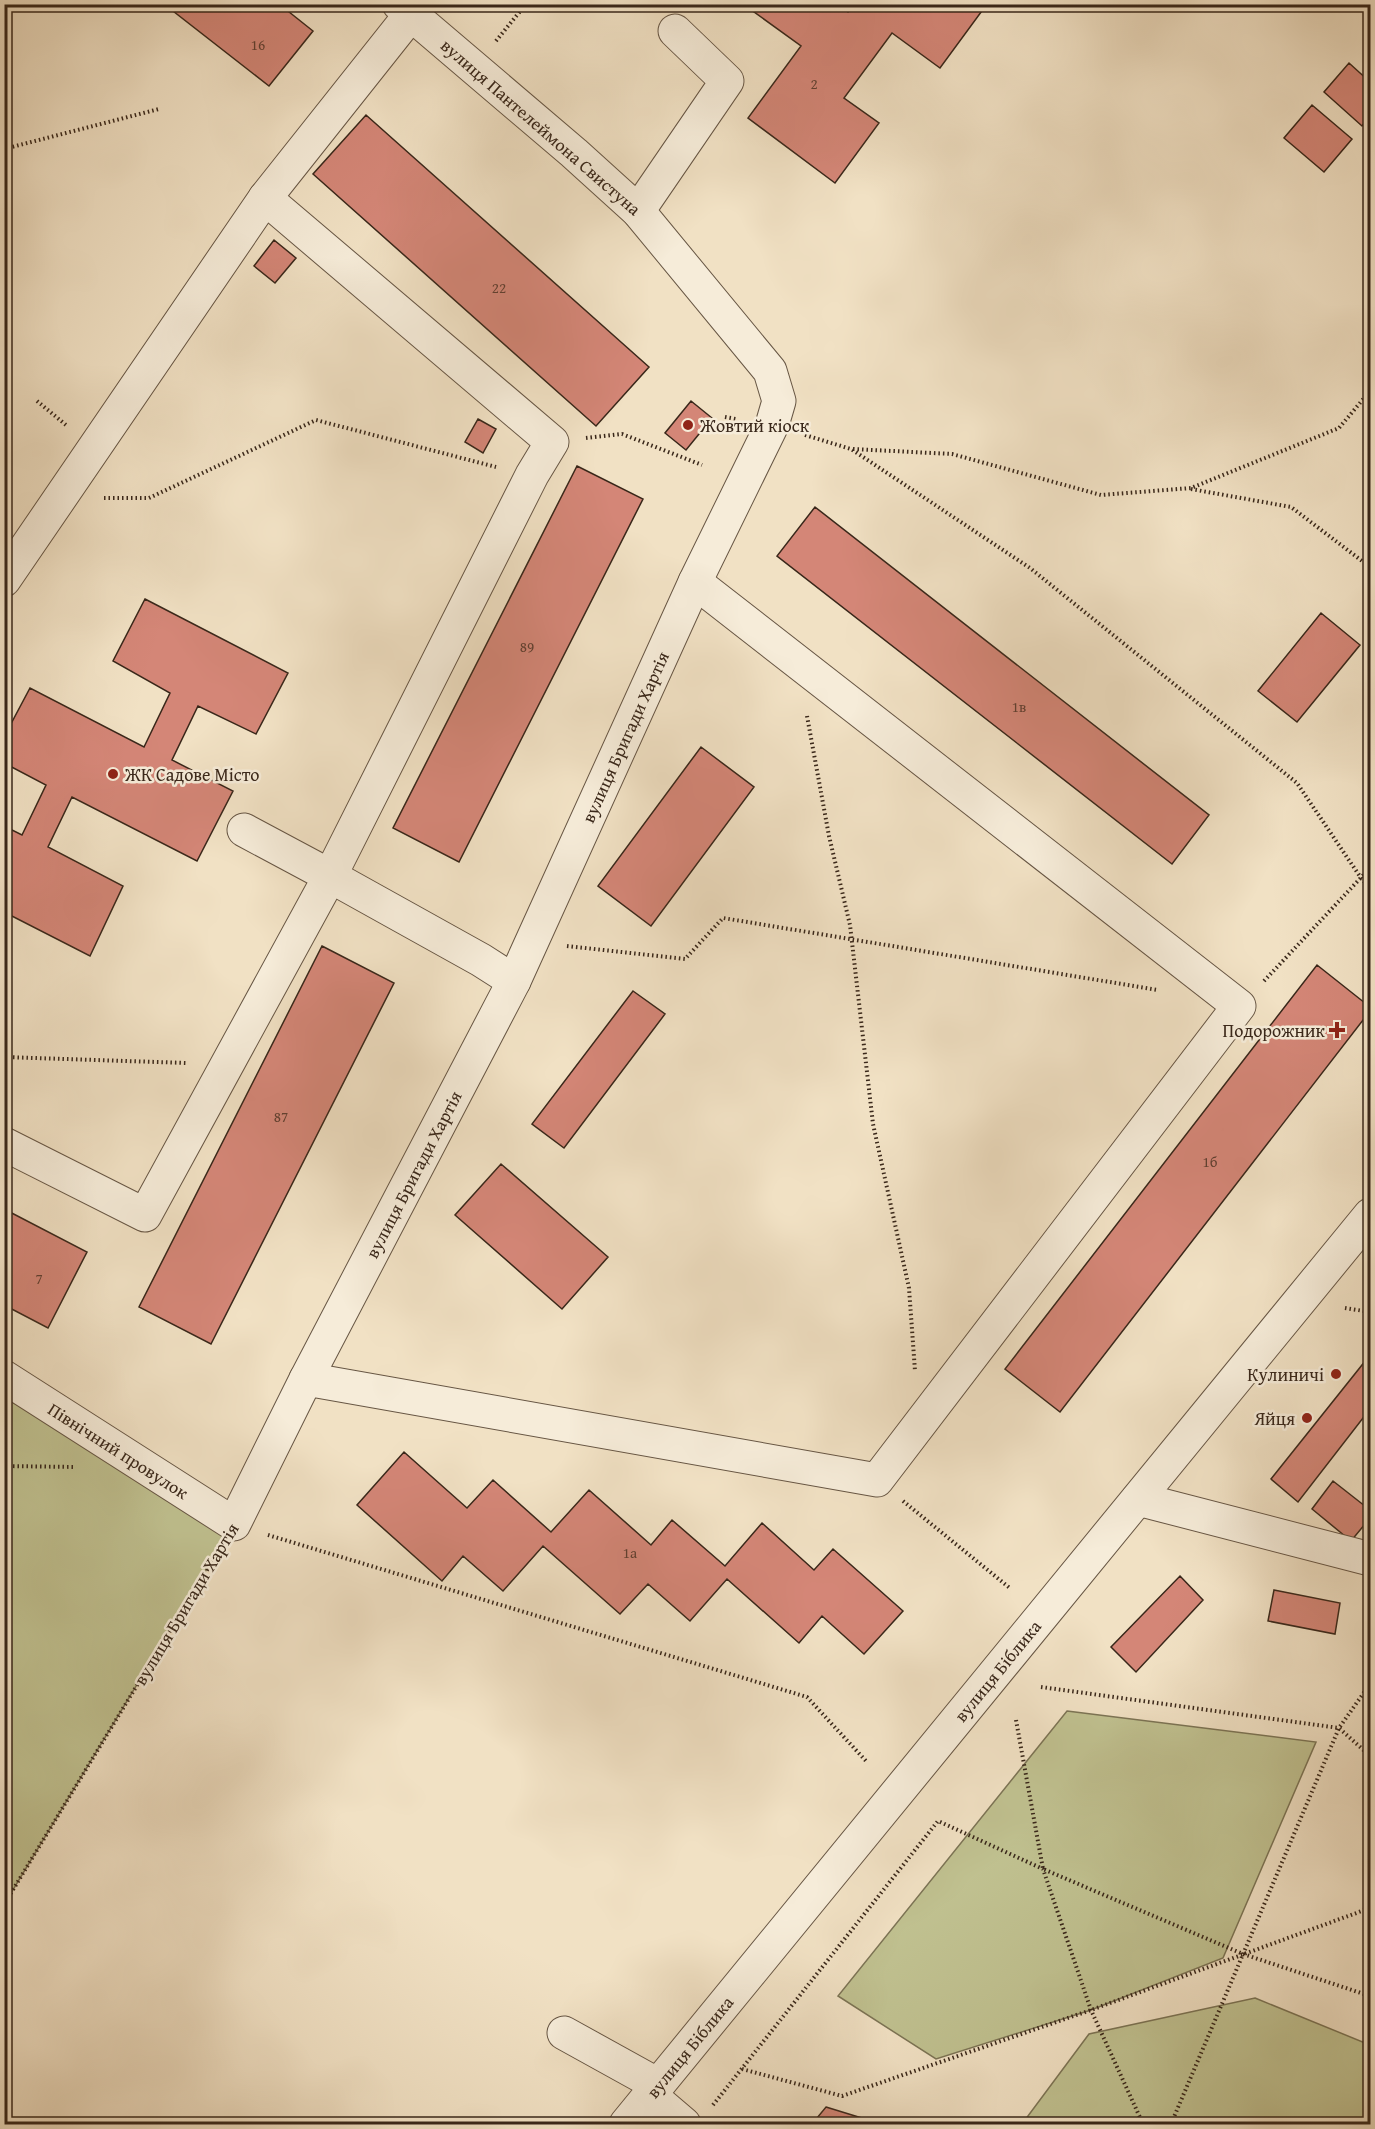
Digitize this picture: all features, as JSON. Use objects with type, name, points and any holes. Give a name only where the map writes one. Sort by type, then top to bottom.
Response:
[{"type":"street","name":"вулиця Пантелеймона Свистуна","points":[[410,8],[474,68],[638,211],[770,371],[776,413]]},
{"type":"street","points":[[4,579],[266,198],[410,8]]},
{"type":"street","points":[[638,211],[727,81],[675,31]]},
{"type":"street","points":[[4,1144],[145,1215],[330,876],[532,475],[552,442],[266,198]]},
{"type":"street","name":"вулиця Бригади Хартія","points":[[234,1524],[306,1378],[514,981],[695,582],[776,413]]},
{"type":"street","points":[[306,1378],[877,1480],[1239,1006],[695,582]]},
{"type":"street","points":[[244,830],[481,960],[514,981]]},
{"type":"street","name":"вулиця Біблика","points":[[626,2124],[1371,1215]]},
{"type":"street","name":"Північний провулок","points":[[4,1377],[234,1524]]},
{"type":"street","points":[[1138,1499],[1371,1559]]},
{"type":"street","points":[[564,2033],[654,2090],[684,2124]]},
{"type":"path","points":[[474,68],[526,4]]},
{"type":"path","points":[[4,149],[159,109]]},
{"type":"path","points":[[1191,488],[1339,428],[1371,391]]},
{"type":"path","points":[[725,417],[776,413],[851,449],[1030,568],[1297,783],[1361,878],[1371,888]]},
{"type":"path","points":[[61,498],[149,498],[316,420],[465,460],[532,475]]},
{"type":"path","points":[[552,442],[621,434],[702,465]]},
{"type":"path","points":[[851,449],[952,454],[1101,495],[1191,488],[1291,507],[1371,567]]},
{"type":"path","points":[[798,662],[829,836],[850,925],[873,1124],[909,1288],[919,1425]]},
{"type":"path","points":[[1239,1006],[1371,868]]},
{"type":"path","points":[[532,942],[685,959],[723,918],[1157,991],[1181,961]]},
{"type":"path","points":[[4,1057],[227,1065]]},
{"type":"path","points":[[1345,1308],[1371,1312]]},
{"type":"path","points":[[877,1480],[1011,1589]]},
{"type":"path","points":[[234,1524],[807,1697],[866,1761]]},
{"type":"path","name":"вулиця Бригади Хартія","points":[[4,1924],[8,1898],[234,1524]]},
{"type":"path","points":[[1171,2124],[1339,1728],[1371,1684]]},
{"type":"path","points":[[1041,1687],[1339,1728],[1371,1756]]},
{"type":"path","points":[[1016,1720],[1043,1869],[1091,2010],[1143,2124]]},
{"type":"path","points":[[713,2106],[938,1821],[1043,1869],[1243,1954],[1371,1996]]},
{"type":"path","points":[[742,2069],[842,2096],[1091,2010],[1371,1908]]},
{"type":"green space","points":[[5,1398],[234,1524],[8,1898],[5,1924]]},
{"type":"green space","points":[[1067,1711],[1316,1742],[1223,1958],[1091,2010],[936,2059],[838,1996]]},
{"type":"green space","points":[[1255,1998],[1370,2045],[1370,2124],[1022,2124],[1089,2034]]},
{"type":"building","points":[[164,4],[279,4],[313,31],[269,86]]},
{"type":"building","points":[[754,4],[837,4],[848,12],[854,4],[987,4],[940,68],[892,33],[844,98],[879,123],[835,183],[748,118],[801,46],[750,9]]},
{"type":"building","points":[[1349,63],[1370,82],[1370,115],[1362,126],[1324,92]]},
{"type":"building","points":[[1312,105],[1352,139],[1324,172],[1284,138]]},
{"type":"building","points":[[366,115],[649,367],[596,426],[313,174]]},
{"type":"building","points":[[274,240],[296,258],[275,283],[254,266]]},
{"type":"building","name":"Жовтий кіоск","points":[[691,401],[712,418],[686,450],[665,433]]},
{"type":"building","points":[[478,419],[496,429],[483,453],[465,442]]},
{"type":"building","points":[[577,466],[643,499],[459,862],[393,828]]},
{"type":"building","points":[[815,507],[1209,815],[1172,864],[777,556]]},
{"type":"building","name":"ЖК Садове Місто","points":[[145,599],[288,673],[256,734],[198,706],[172,760],[233,791],[197,861],[72,797],[48,847],[123,886],[90,956],[4,912],[4,826],[22,835],[46,785],[4,763],[4,737],[30,688],[144,747],[170,693],[113,661]]},
{"type":"building","points":[[1321,613],[1360,645],[1297,722],[1258,691]]},
{"type":"building","points":[[701,747],[754,787],[651,926],[598,886]]},
{"type":"building","points":[[322,946],[394,983],[211,1344],[139,1307]]},
{"type":"building","points":[[1317,965],[1370,1007],[1370,1011],[1060,1412],[1005,1369]]},
{"type":"building","points":[[633,991],[665,1014],[564,1148],[532,1124]]},
{"type":"building","points":[[501,1164],[608,1257],[562,1309],[455,1215]]},
{"type":"building","points":[[4,1209],[87,1252],[48,1328],[4,1305]]},
{"type":"building","points":[[1370,1355],[1370,1409],[1298,1502],[1271,1479]]},
{"type":"building","points":[[404,1452],[467,1508],[493,1480],[551,1532],[589,1490],[651,1545],[672,1520],[725,1566],[762,1523],[814,1570],[833,1549],[903,1611],[864,1654],[822,1616],[799,1643],[727,1579],[690,1621],[648,1584],[620,1614],[543,1546],[503,1591],[463,1556],[442,1581],[357,1505]]},
{"type":"building","points":[[1333,1481],[1370,1510],[1370,1518],[1351,1541],[1312,1509]]},
{"type":"building","points":[[1180,1576],[1203,1600],[1136,1672],[1111,1647]]},
{"type":"building","points":[[1274,1590],[1340,1603],[1335,1634],[1268,1621]]},
{"type":"building","points":[[826,2107],[878,2123],[880,2124],[812,2124]]},
{"type":"place","name":"Жовтий кіоск","points":[[688,425]]},
{"type":"place","name":"ЖК Садове Місто","points":[[113,774]]},
{"type":"place","name":"Подорожник","points":[[1337,1030]]},
{"type":"place","name":"Кулиничі","points":[[1336,1374]]},
{"type":"place","name":"Яйця","points":[[1307,1418]]}]
